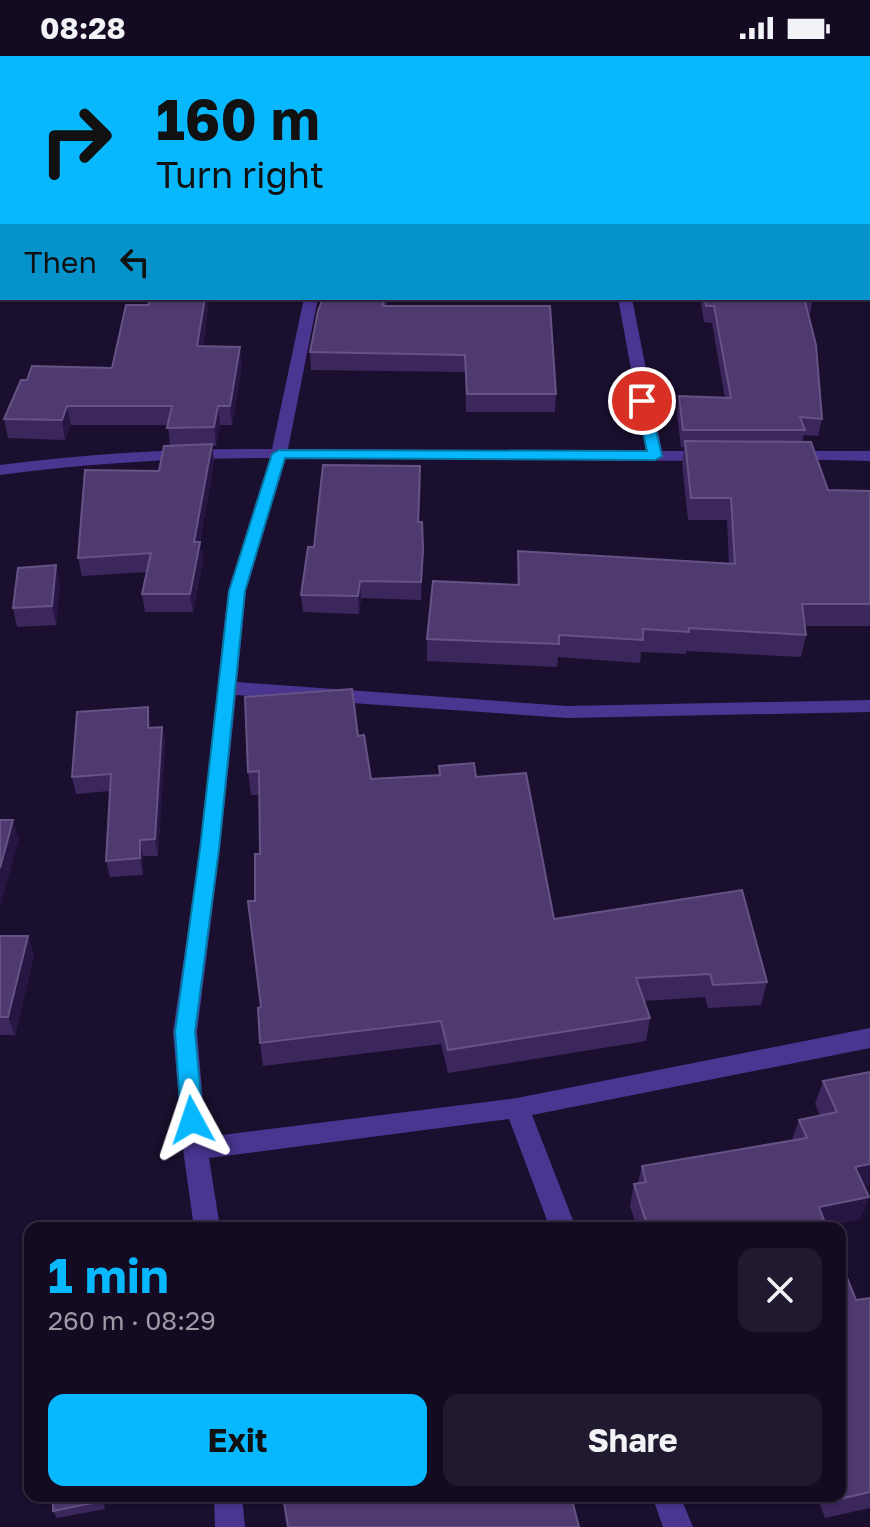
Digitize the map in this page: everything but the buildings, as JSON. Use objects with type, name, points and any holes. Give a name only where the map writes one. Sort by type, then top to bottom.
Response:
[{"type":"street","points":[[206,1222],[195,1149],[185,1032],[210,849],[237,591],[279,454],[311,300]]},
{"type":"street","points":[[625,300],[655,456]]},
{"type":"street","points":[[0,470],[84,459],[176,453],[732,456]]},
{"type":"street","points":[[778,456],[870,456]]},
{"type":"street","points":[[226,688],[567,712],[870,706]]},
{"type":"street","points":[[195,1149],[517,1108],[870,1038]]},
{"type":"street","points":[[517,1108],[561,1222]]},
{"type":"street","points":[[228,1502],[230,1527]]},
{"type":"street","points":[[668,1502],[678,1527]]},
{"type":"route","points":[[192,1120],[185,1032],[210,849],[237,591],[279,454],[655,456],[642,401]]}]
